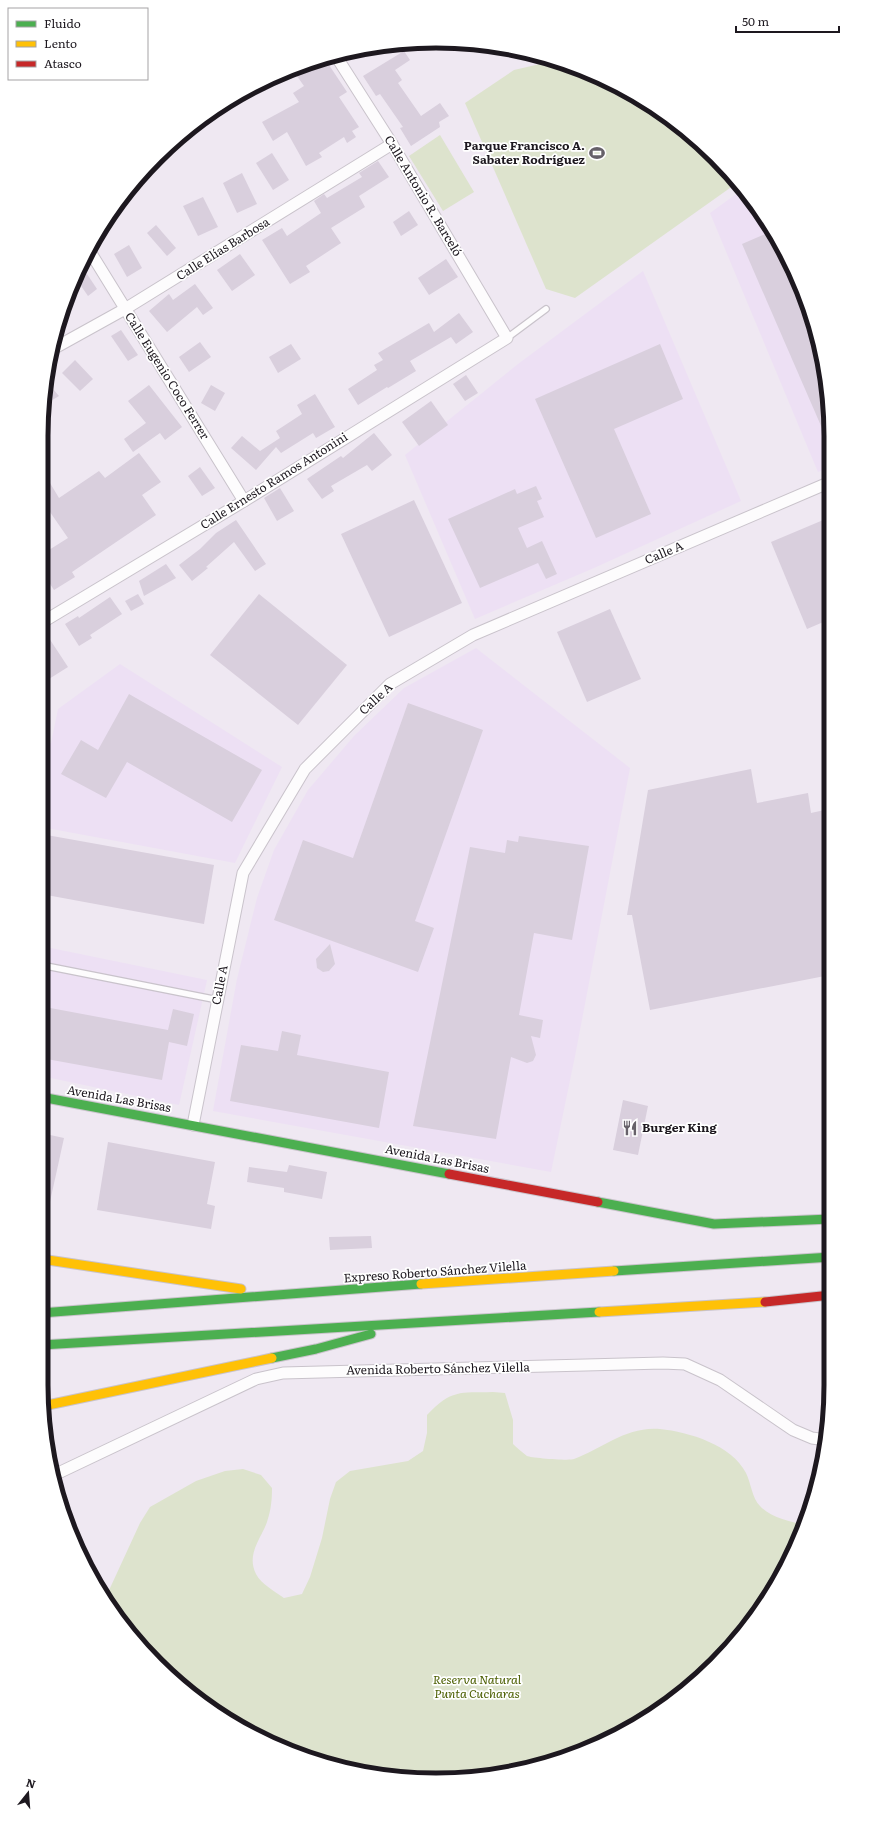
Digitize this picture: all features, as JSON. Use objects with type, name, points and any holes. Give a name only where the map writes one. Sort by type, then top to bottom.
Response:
[{"type":"main road","name":"Avenida Las Brisas","points":[[48,1098],[714,1224],[824,1219]]},
{"type":"main road","name":"Expreso Roberto Sánchez Vilella","points":[[48,1312],[275,1294],[824,1257]]},
{"type":"main road","points":[[48,1260],[275,1294]]},
{"type":"main road","points":[[48,1345],[775,1301],[824,1296]]},
{"type":"main road","points":[[775,1301],[811,1307]]},
{"type":"main road","points":[[49,1405],[316,1349],[412,1323]]},
{"type":"street","name":"Calle Antonio R. Barceló","points":[[339,60],[392,144],[507,338]]},
{"type":"street","name":"Calle Elías Barbosa","points":[[59,346],[125,309],[392,144]]},
{"type":"street","name":"Calle Eugenio Coco Ferrer","points":[[93,256],[244,501]]},
{"type":"street","name":"Calle Ernesto Ramos Antonini","points":[[48,619],[244,501],[507,338]]},
{"type":"street","name":"Calle A","points":[[193,1125],[243,873],[305,769],[390,684],[473,635],[824,485]]},
{"type":"street","name":"Avenida Roberto Sánchez Vilella","points":[[58,1473],[256,1379],[283,1373],[663,1363],[685,1364],[720,1380],[793,1430],[812,1438],[820,1439]]},
{"type":"lane","points":[[507,338],[546,309]]},
{"type":"lane","points":[[48,966],[218,1000]]},
{"type":"shaded area","points":[[738,193],[759,220],[784,264],[803,311],[817,360],[823,411],[824,470],[818,472],[710,213]]},
{"type":"shaded area","points":[[643,271],[741,501],[594,568],[475,619],[405,455],[518,364]]},
{"type":"shaded area","points":[[476,648],[630,768],[575,1056],[551,1172],[213,1111],[237,979],[257,898],[274,850],[308,790],[354,736],[404,688]]},
{"type":"shaded area","points":[[120,664],[282,767],[235,863],[48,828],[48,744],[51,743],[58,709]]},
{"type":"shaded area","points":[[48,947],[207,980],[179,1105],[48,1077]]},
{"type":"green space","name":"Parque Francisco A. Sabater Rodríguez","points":[[543,63],[608,88],[652,113],[672,128],[692,144],[733,186],[575,298],[546,289],[465,103],[514,70]]},
{"type":"green space","points":[[440,135],[474,192],[443,211],[409,156]]},
{"type":"green space","name":"Reserva Natural Punta Cucharas","points":[[472,1392],[505,1393],[513,1420],[513,1444],[527,1456],[535,1458],[571,1460],[626,1434],[648,1429],[660,1429],[684,1433],[709,1442],[731,1455],[739,1463],[746,1473],[757,1503],[764,1510],[781,1518],[798,1523],[784,1557],[759,1601],[728,1641],[692,1677],[652,1708],[630,1721],[608,1733],[561,1752],[512,1766],[487,1770],[436,1773],[385,1770],[360,1766],[336,1760],[288,1743],[264,1733],[220,1708],[180,1677],[144,1641],[108,1593],[140,1523],[150,1507],[196,1481],[225,1471],[243,1469],[261,1475],[272,1488],[271,1505],[268,1518],[254,1553],[253,1567],[256,1574],[265,1584],[284,1598],[302,1594],[310,1577],[322,1538],[330,1499],[336,1482],[350,1471],[408,1461],[423,1451],[427,1433],[427,1415],[450,1397],[457,1394]]},
{"type":"building","points":[[404,51],[410,60],[395,70],[402,80],[398,83],[421,116],[440,103],[449,116],[439,122],[440,127],[411,146],[400,128],[403,127],[380,94],[376,96],[363,76]]},
{"type":"building","points":[[328,64],[347,92],[339,97],[359,127],[352,131],[356,137],[347,143],[344,137],[319,153],[322,157],[306,166],[287,132],[273,141],[262,122],[299,102],[293,93],[304,86],[296,75]]},
{"type":"building","points":[[272,153],[289,180],[273,190],[256,163]]},
{"type":"building","points":[[378,161],[389,177],[359,196],[365,207],[331,228],[341,243],[306,266],[310,272],[290,284],[262,240],[282,228],[287,236],[321,213],[314,201],[324,194],[327,198],[362,177],[359,173]]},
{"type":"building","points":[[242,173],[257,204],[237,213],[223,183]]},
{"type":"building","points":[[203,197],[218,227],[198,236],[183,206]]},
{"type":"building","points":[[409,211],[418,225],[401,236],[393,222]]},
{"type":"building","points":[[156,225],[176,248],[167,256],[147,233]]},
{"type":"building","points":[[767,233],[784,264],[803,311],[817,360],[821,385],[824,432],[742,244]]},
{"type":"building","points":[[129,245],[142,268],[127,277],[114,254]]},
{"type":"building","points":[[240,254],[255,275],[232,291],[217,270]]},
{"type":"building","points":[[446,259],[458,277],[429,295],[418,278]]},
{"type":"building","points":[[85,271],[97,289],[88,296],[80,284]]},
{"type":"building","points":[[195,284],[213,308],[203,315],[197,307],[167,332],[149,311],[169,294],[173,300]]},
{"type":"building","points":[[459,313],[473,332],[456,344],[451,337],[410,361],[416,371],[358,405],[348,389],[377,370],[374,365],[383,360],[378,353],[429,323],[434,332]]},
{"type":"building","points":[[121,330],[138,355],[128,361],[111,336]]},
{"type":"building","points":[[200,342],[211,357],[189,372],[179,357]]},
{"type":"building","points":[[291,344],[301,359],[278,373],[269,357]]},
{"type":"building","points":[[660,344],[683,399],[614,429],[651,514],[596,538],[535,399]]},
{"type":"building","points":[[75,360],[93,379],[80,391],[62,373]]},
{"type":"building","points":[[466,375],[478,393],[465,401],[453,384]]},
{"type":"building","points":[[149,385],[182,427],[165,440],[160,433],[133,452],[124,439],[146,423],[128,401]]},
{"type":"building","points":[[211,385],[225,393],[215,411],[201,403]]},
{"type":"building","points":[[51,387],[59,396],[50,402]]},
{"type":"building","points":[[315,394],[335,427],[316,438],[313,433],[281,453],[276,447],[256,470],[231,448],[242,436],[260,451],[280,438],[276,431],[302,414],[297,405]]},
{"type":"building","points":[[431,401],[448,425],[419,446],[402,422]]},
{"type":"building","points":[[374,433],[392,455],[372,471],[367,465],[331,486],[334,491],[322,499],[307,479],[341,456],[343,458]]},
{"type":"building","points":[[139,453],[161,482],[142,495],[156,515],[72,572],[75,577],[54,590],[48,581],[48,551],[68,538],[48,509],[48,484],[50,483],[59,498],[99,471],[105,478]]},
{"type":"building","points":[[200,467],[215,488],[202,496],[188,476]]},
{"type":"building","points":[[536,486],[542,499],[537,501],[544,517],[518,528],[527,548],[542,541],[557,574],[546,579],[538,563],[480,588],[448,519],[515,489],[517,494]]},
{"type":"building","points":[[280,488],[294,511],[277,521],[264,498]]},
{"type":"building","points":[[414,500],[462,603],[389,637],[341,534]]},
{"type":"building","points":[[236,520],[266,564],[255,571],[234,542],[206,567],[208,568],[192,581],[179,565],[200,549],[216,533]]},
{"type":"building","points":[[824,520],[824,622],[807,629],[771,542]]},
{"type":"building","points":[[166,564],[176,578],[144,596],[139,581]]},
{"type":"building","points":[[138,594],[144,604],[131,611],[125,601]]},
{"type":"building","points":[[259,594],[347,665],[298,725],[210,655]]},
{"type":"building","points":[[110,597],[122,614],[90,635],[92,638],[79,646],[65,624],[78,616],[79,618]]},
{"type":"building","points":[[610,609],[641,679],[587,702],[557,632]]},
{"type":"building","points":[[48,637],[68,667],[48,680]]},
{"type":"building","points":[[129,694],[262,770],[232,822],[127,762],[106,798],[61,774],[81,740],[98,750]]},
{"type":"building","points":[[408,703],[483,730],[415,921],[434,928],[418,972],[274,920],[303,840],[353,858]]},
{"type":"building","points":[[751,769],[757,803],[808,793],[811,813],[824,810],[824,976],[650,1010],[632,915],[627,915],[648,790]]},
{"type":"building","points":[[48,835],[214,865],[204,924],[48,895]]},
{"type":"building","points":[[519,836],[589,846],[572,940],[534,933],[519,1015],[543,1020],[540,1038],[531,1036],[536,1055],[533,1061],[527,1063],[511,1057],[496,1139],[413,1126],[470,847],[505,853],[507,840],[518,842]]},
{"type":"building","points":[[330,944],[335,964],[329,971],[323,972],[317,968],[316,959]]},
{"type":"building","points":[[48,1008],[168,1030],[173,1009],[194,1014],[187,1046],[169,1042],[162,1080],[48,1059]]},
{"type":"building","points":[[282,1031],[301,1035],[297,1055],[389,1072],[379,1128],[230,1101],[241,1045],[278,1051]]},
{"type":"building","name":"Burger King","points":[[623,1100],[648,1106],[638,1155],[613,1150]]},
{"type":"building","points":[[48,1135],[64,1138],[48,1211]]},
{"type":"building","points":[[108,1142],[215,1162],[207,1204],[215,1206],[211,1229],[97,1210]]},
{"type":"building","points":[[289,1165],[327,1172],[322,1199],[284,1192],[284,1188],[247,1182],[249,1167],[287,1172]]},
{"type":"building","points":[[371,1236],[372,1248],[330,1250],[329,1237]]},
{"type":"traffic: fast","points":[[48,1098],[449,1174]]},
{"type":"traffic: fast","points":[[598,1202],[714,1224],[824,1219]]},
{"type":"traffic: fast","points":[[614,1271],[824,1257]]},
{"type":"traffic: fast","points":[[48,1312],[421,1284]]},
{"type":"traffic: fast","points":[[48,1345],[599,1312]]},
{"type":"traffic: fast","points":[[272,1358],[316,1349],[371,1334]]},
{"type":"traffic: slow","points":[[48,1260],[241,1289]]},
{"type":"traffic: slow","points":[[421,1284],[614,1271]]},
{"type":"traffic: slow","points":[[599,1312],[765,1302]]},
{"type":"traffic: slow","points":[[49,1405],[272,1358]]},
{"type":"traffic: jam","points":[[449,1174],[598,1202]]},
{"type":"traffic: jam","points":[[765,1302],[824,1296]]},
{"type":"place","name":"Parque Francisco A. Sabater Rodríguez","points":[[597,153]]},
{"type":"place","name":"Burger King","points":[[630,1128]]}]
